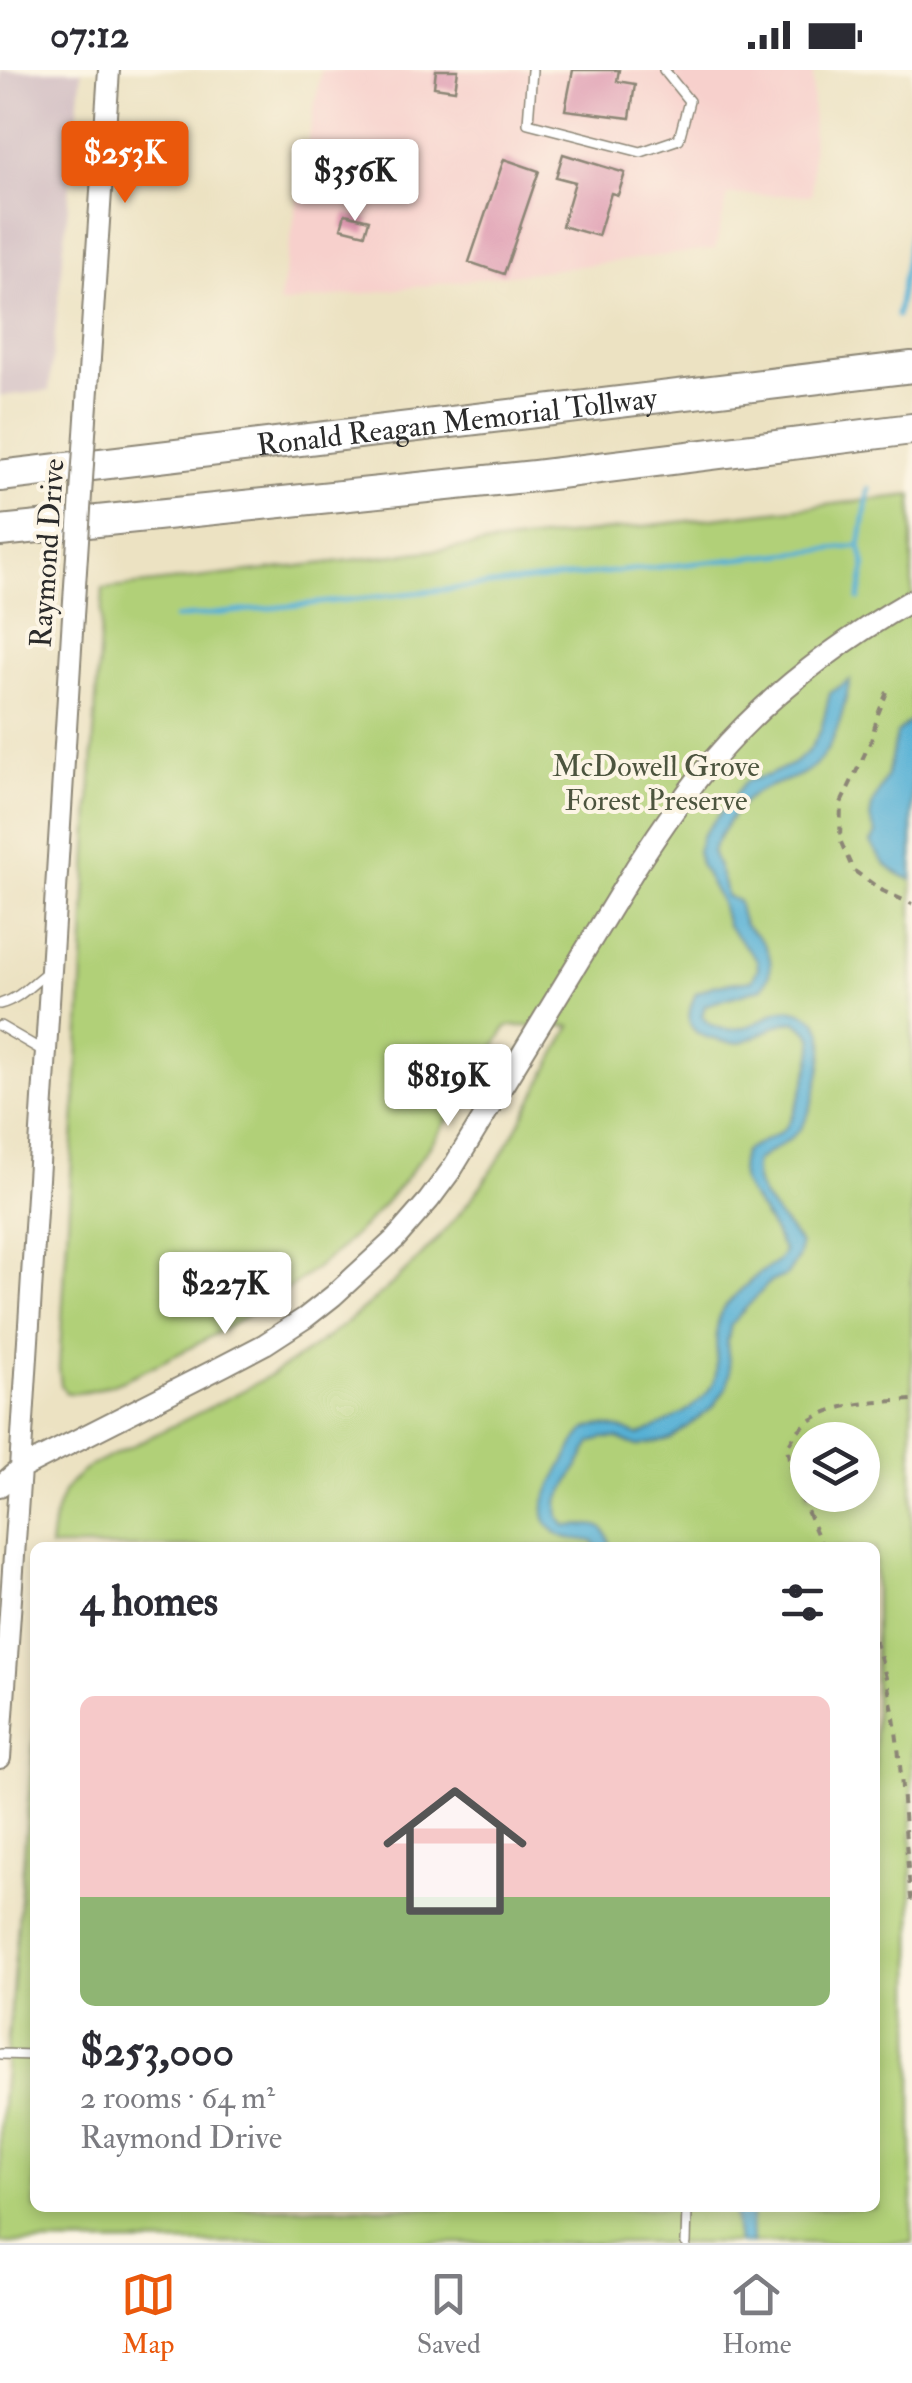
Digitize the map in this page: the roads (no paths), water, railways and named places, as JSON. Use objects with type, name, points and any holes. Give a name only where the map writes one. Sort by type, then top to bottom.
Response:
[{"type":"highway","name":"Ronald Reagan Memorial Tollway","points":[[0,476],[912,367]]},
{"type":"highway","name":"Ronald Reagan Memorial Tollway","points":[[0,531],[535,476],[912,428]]},
{"type":"street","name":"Raymond Drive","points":[[0,1758],[10,1469],[46,1052],[109,70]]},
{"type":"street","points":[[0,1486],[10,1469],[265,1344],[319,1307],[375,1260],[452,1169],[636,866],[715,758],[779,694],[822,659],[912,600]]},
{"type":"lane","points":[[532,70],[528,123],[641,152],[679,138],[689,101],[664,70]]},
{"type":"lane","points":[[0,1004],[24,993],[51,970]]},
{"type":"lane","points":[[0,1026],[46,1052]]},
{"type":"lane","points":[[0,2054],[30,2055]]},
{"type":"lane","points":[[686,2243],[688,2212]]},
{"type":"water","points":[[850,680],[839,725],[823,757],[800,775],[752,795],[729,821],[712,851],[726,896],[738,901],[745,925],[766,949],[770,968],[762,988],[705,1005],[702,1016],[714,1026],[736,1029],[778,1011],[793,1010],[805,1013],[819,1025],[823,1041],[821,1067],[805,1122],[790,1138],[756,1161],[757,1184],[800,1244],[799,1256],[787,1275],[770,1282],[731,1324],[727,1387],[713,1407],[670,1439],[637,1446],[618,1438],[591,1443],[558,1502],[559,1517],[566,1526],[601,1527],[609,1542],[566,1537],[547,1523],[544,1506],[575,1443],[585,1430],[598,1426],[612,1426],[638,1435],[697,1403],[713,1384],[722,1312],[784,1252],[745,1187],[741,1162],[744,1152],[781,1132],[789,1121],[809,1069],[812,1037],[795,1021],[735,1043],[699,1034],[690,1024],[696,993],[715,985],[752,980],[758,968],[757,960],[727,925],[697,851],[702,836],[746,781],[793,764],[809,751],[821,730],[830,693]]},
{"type":"water","points":[[912,719],[912,880],[892,870],[879,856],[871,843],[876,834],[870,819],[887,775],[897,733]]},
{"type":"water","points":[[734,2212],[751,2212],[752,2243],[738,2243]]},
{"type":"waterway","points":[[897,316],[912,226]]},
{"type":"waterway","points":[[859,599],[865,567],[860,546],[869,488]]},
{"type":"waterway","points":[[175,618],[860,546]]},
{"type":"park label","name":"McDowell Grove Forest Preserve","points":[[656,783]]}]
